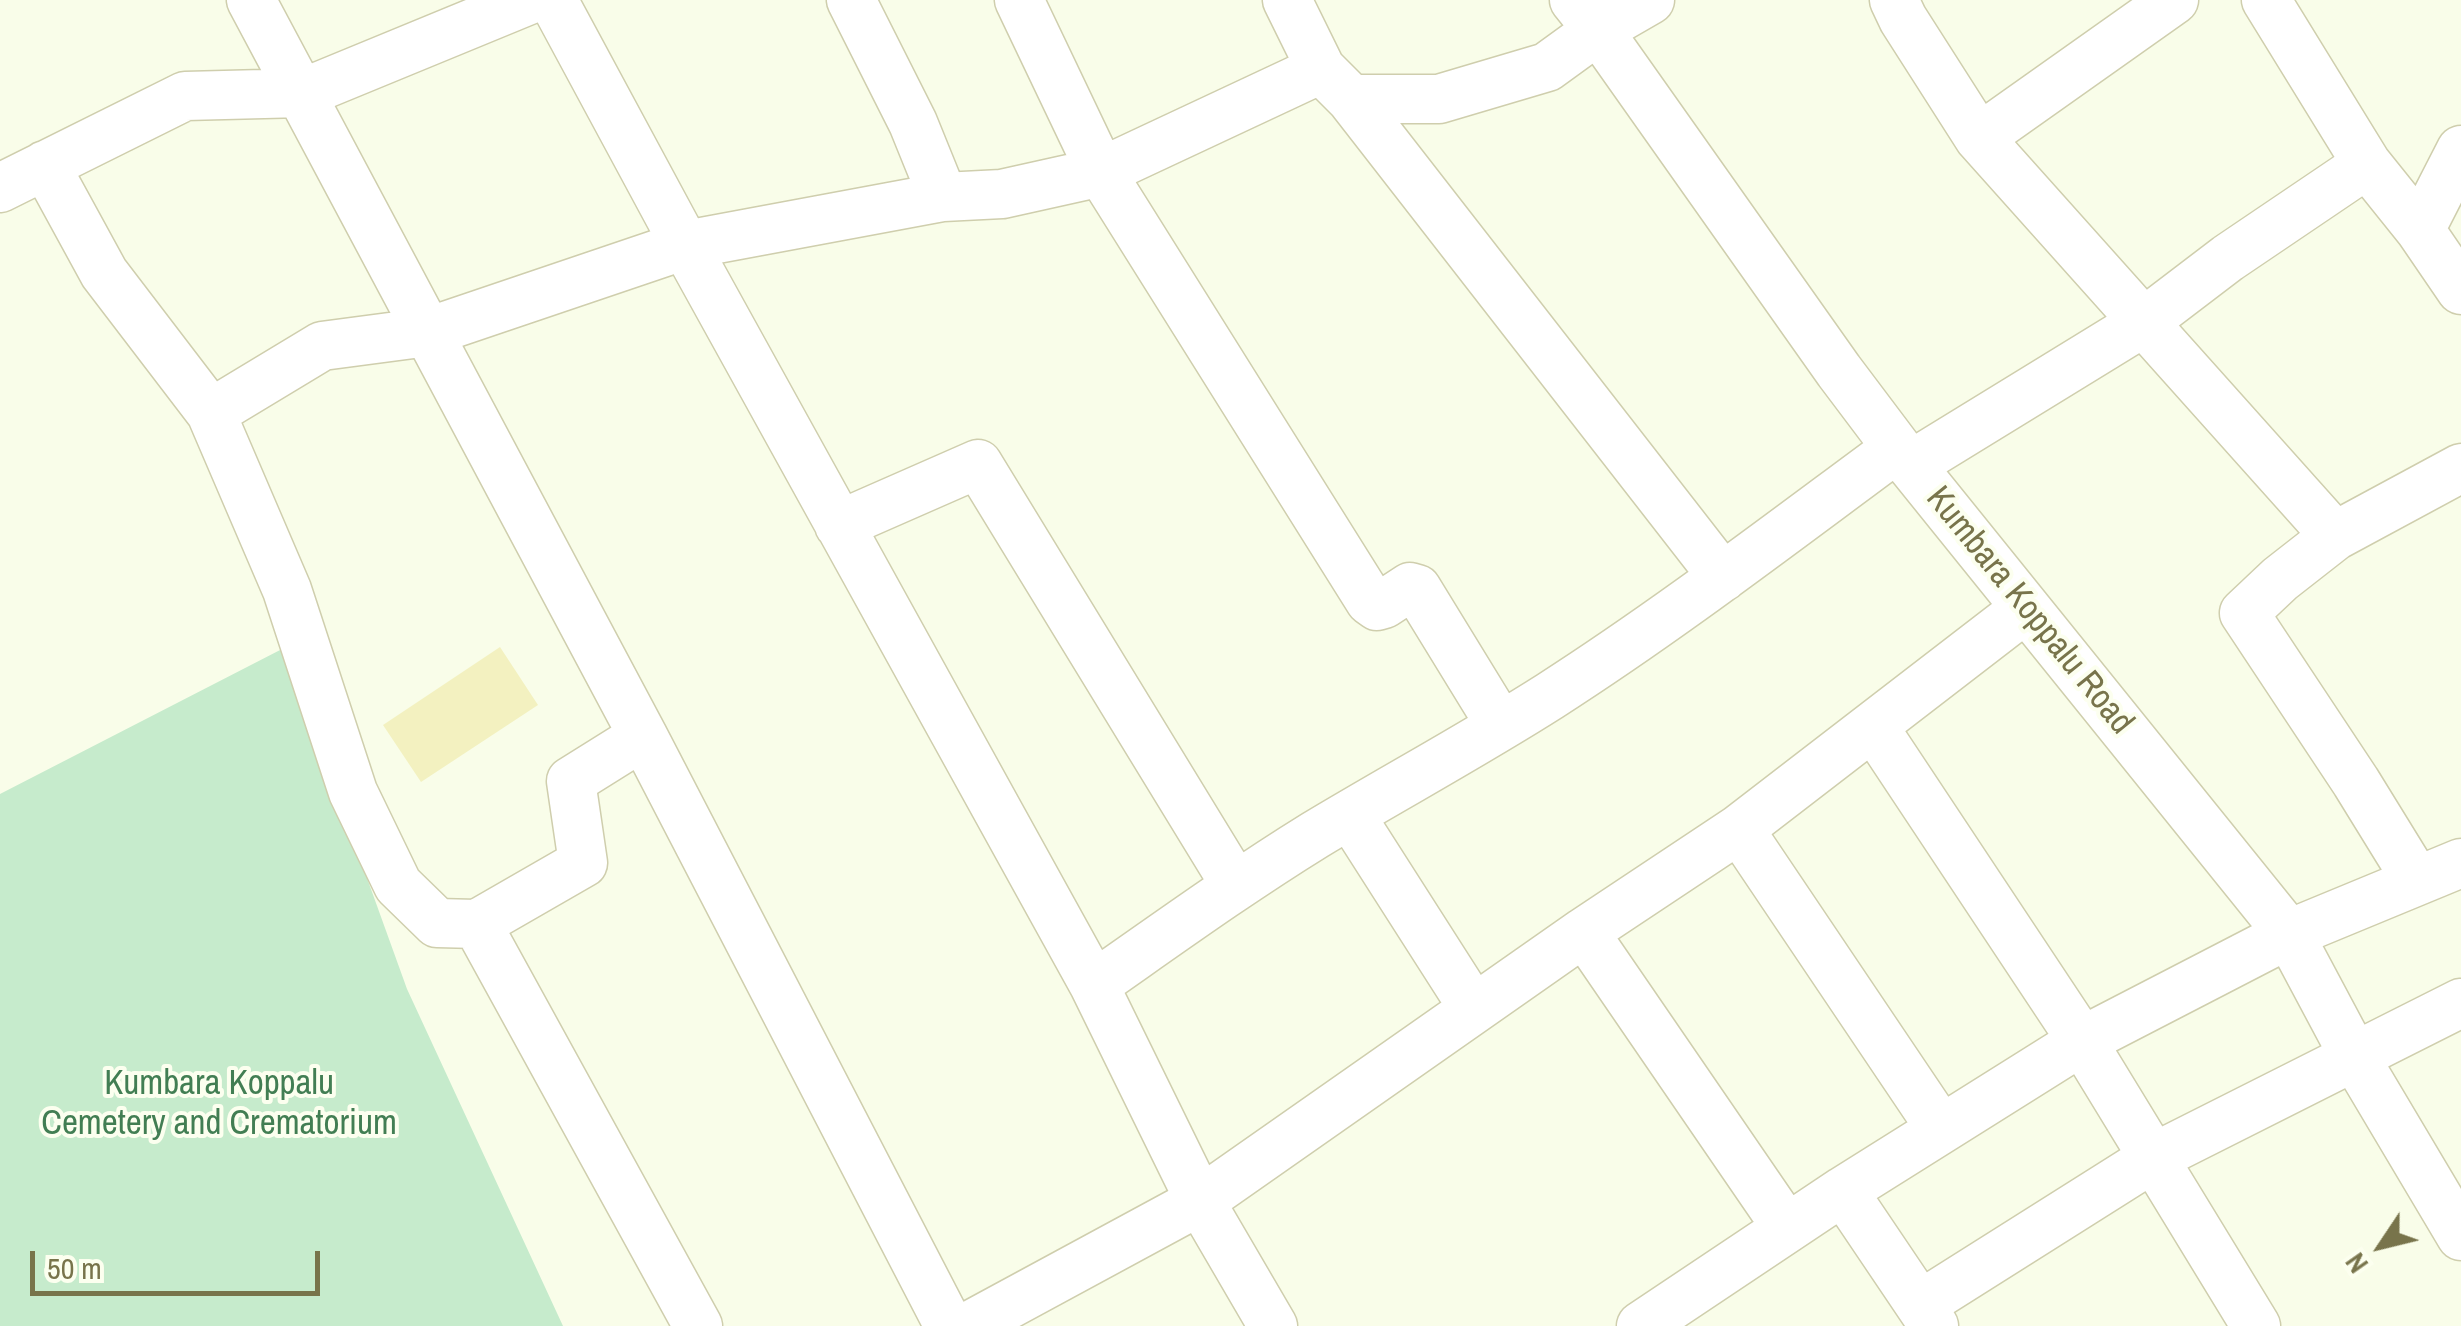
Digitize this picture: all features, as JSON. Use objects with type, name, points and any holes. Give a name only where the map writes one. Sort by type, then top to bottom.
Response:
[{"type":"street","points":[[251,0],[644,736],[949,1326]]},
{"type":"street","points":[[0,188],[186,96],[302,94],[529,0]]},
{"type":"street","points":[[553,0],[1094,985],[1200,1200],[1273,1326]]},
{"type":"street","points":[[851,0],[913,123],[942,197]]},
{"type":"street","points":[[1019,0],[1101,172],[1370,600],[1377,606],[1410,587],[1417,589],[1501,726]]},
{"type":"street","points":[[1287,0],[1336,84],[1722,577]]},
{"type":"street","points":[[212,413],[322,346],[428,332],[684,244],[942,197],[1002,194],[1101,172],[1336,84],[1439,100],[1547,67],[1586,15],[1650,0]]},
{"type":"street","points":[[1894,0],[1979,138],[2335,536]]},
{"type":"street","points":[[1979,138],[2174,0]]},
{"type":"street","points":[[2266,0],[2367,164],[2420,230],[2461,290]]},
{"type":"street","name":"Kumbara Koppalu Road","points":[[1586,15],[1904,456],[2289,934],[2354,1056],[2461,1236]]},
{"type":"street","points":[[2420,230],[2461,150]]},
{"type":"street","points":[[1094,985],[1236,886],[1501,726],[1642,635],[1904,456],[2144,322],[2228,258],[2367,164]]},
{"type":"street","points":[[45,165],[104,274],[212,413],[288,590],[353,792],[398,885],[437,923],[477,924],[583,863],[571,781],[644,736]]},
{"type":"street","points":[[839,525],[978,464],[1236,886]]},
{"type":"street","points":[[2417,881],[2244,614],[2293,568],[2335,536],[2461,468]]},
{"type":"street","points":[[969,1326],[1200,1200],[1584,932],[1739,829],[2026,608]]},
{"type":"street","points":[[1873,726],[2082,1041],[2256,1326]]},
{"type":"street","points":[[1350,815],[1474,1010]]},
{"type":"street","points":[[1739,829],[1941,1129]]},
{"type":"street","points":[[1641,1326],[1843,1191],[2082,1041],[2289,934],[2461,862]]},
{"type":"street","points":[[477,924],[698,1326]]},
{"type":"street","points":[[1584,932],[1787,1228]]},
{"type":"street","points":[[1843,1191],[1927,1316],[2153,1158],[2461,1003]]},
{"type":"green space","name":"Kumbara Koppalu Cemetery and Crematorium","points":[[284,648],[407,989],[563,1326],[0,1326],[0,794]]},
{"type":"building","points":[[500,647],[538,705],[421,782],[383,725]]}]
